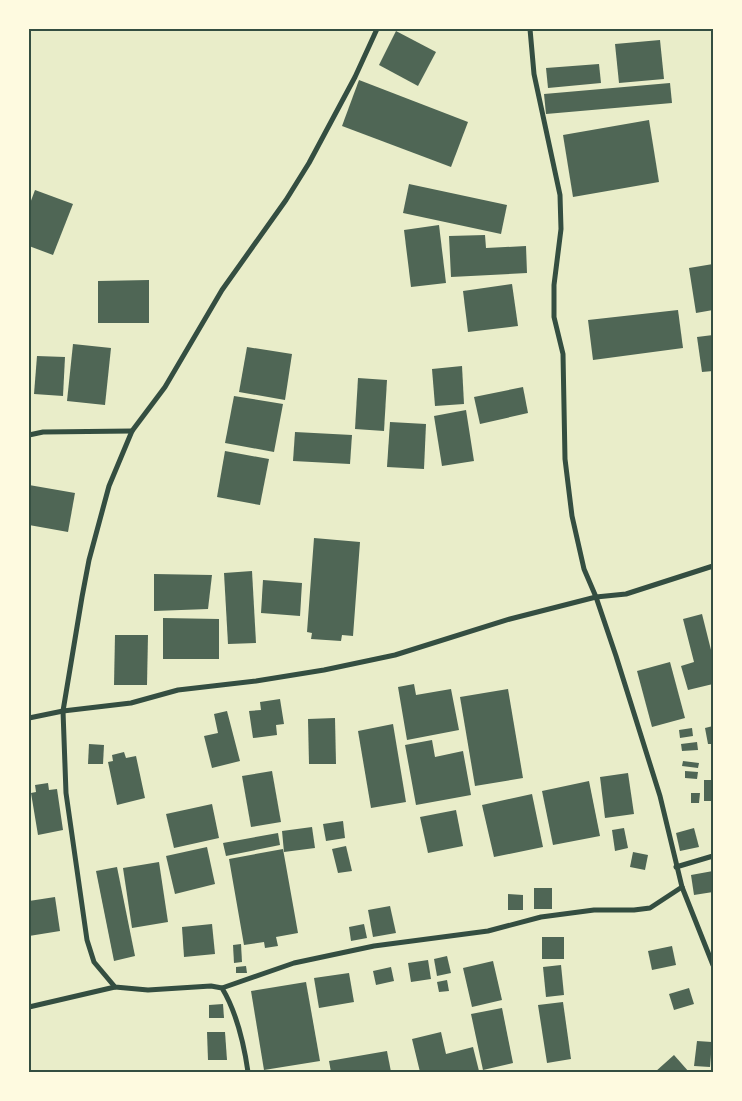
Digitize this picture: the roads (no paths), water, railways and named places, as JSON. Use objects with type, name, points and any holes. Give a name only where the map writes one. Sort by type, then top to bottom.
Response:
[{"type":"street","points":[[115,987],[94,962],[87,940],[66,793],[63,711],[90,560],[109,486],[132,431],[165,387],[222,290],[286,200],[309,163],[356,77],[377,29]]},
{"type":"street","points":[[530,29],[534,74],[560,195],[561,229],[554,285],[554,317],[563,354],[565,459],[572,516],[584,569],[596,597],[660,796],[682,887],[713,965]]},
{"type":"street","points":[[29,435],[43,432],[132,431]]},
{"type":"street","points":[[29,718],[63,711],[131,702],[178,690],[256,681],[395,655],[501,622],[596,597],[626,594],[713,566]]},
{"type":"street","points":[[676,867],[713,856]]},
{"type":"street","points":[[29,1007],[115,987],[148,990],[211,986],[222,988],[294,963],[374,946],[488,931],[550,915],[594,910],[650,908],[682,887]]},
{"type":"street","points":[[222,988],[229,999],[245,1048],[248,1072]]}]
